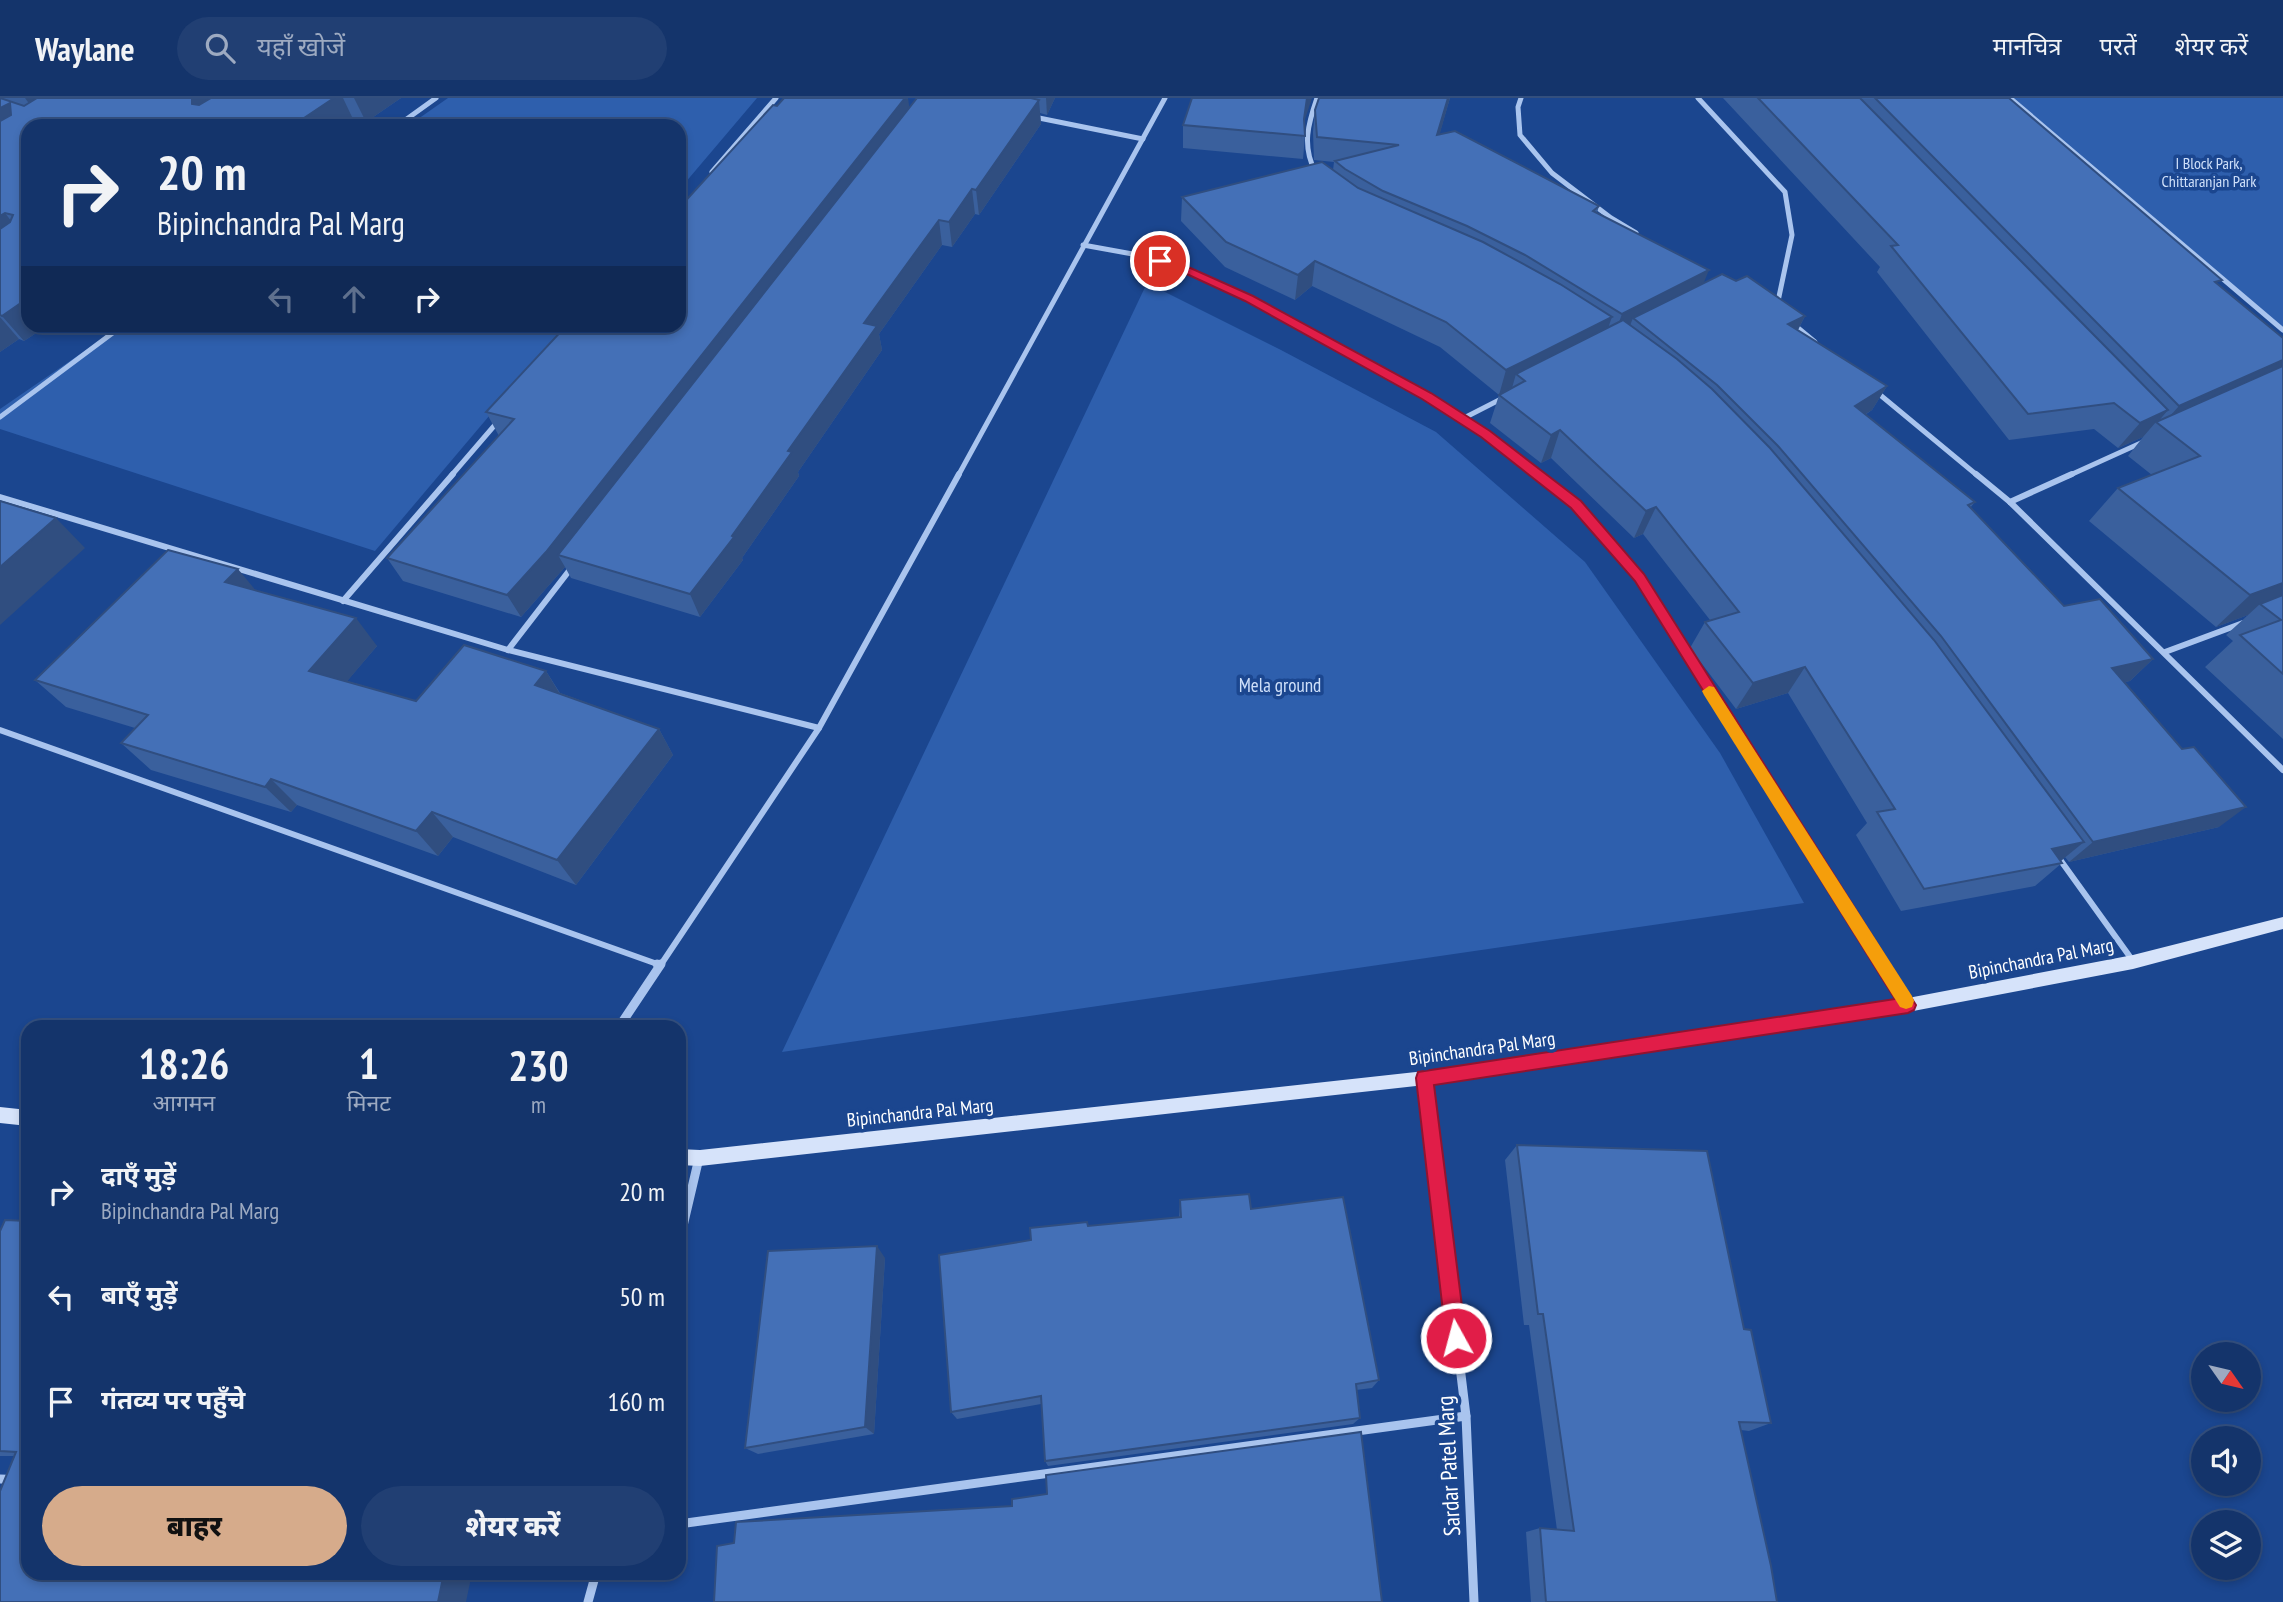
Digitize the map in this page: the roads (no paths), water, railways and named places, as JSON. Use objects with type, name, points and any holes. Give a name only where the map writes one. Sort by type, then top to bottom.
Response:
[{"type":"street","points":[[407,119],[436,98]]},
{"type":"street","points":[[705,180],[776,98]]},
{"type":"street","points":[[624,1020],[819,728],[1165,98]]},
{"type":"street","points":[[1317,98],[1305,134],[1307,158],[1321,181]]},
{"type":"street","points":[[1521,98],[1518,107],[1520,135],[1552,173],[1611,218],[1640,235]]},
{"type":"street","points":[[1698,98],[1785,192],[1791,234],[1784,280],[1776,312],[1764,305]]},
{"type":"street","points":[[2010,98],[2283,330]]},
{"type":"street","points":[[1030,117],[1143,139]]},
{"type":"street","points":[[1083,245],[1138,255],[1182,268],[1219,284],[1426,396],[1462,419],[1576,505],[1639,577],[1908,1005]]},
{"type":"street","points":[[1783,317],[1822,347]]},
{"type":"street","points":[[0,417],[113,333]]},
{"type":"street","points":[[1863,380],[2010,502],[2283,770]]},
{"type":"street","points":[[1462,419],[1514,392]]},
{"type":"street","points":[[343,601],[507,410]]},
{"type":"street","points":[[2010,502],[2155,437]]},
{"type":"street","points":[[0,497],[508,650],[819,728]]},
{"type":"street","points":[[508,650],[576,562]]},
{"type":"street","points":[[2165,652],[2257,618]]},
{"type":"street","points":[[0,730],[660,965]]},
{"type":"street","points":[[2051,848],[2133,962]]},
{"type":"street","name":"Bipinchandra Pal Marg","points":[[686,1157],[700,1158],[1424,1078],[1908,1005],[2133,962],[2283,923]]},
{"type":"street","name":"Sardar Patel Marg","points":[[1424,1078],[1466,1416],[1474,1602]]},
{"type":"street","points":[[0,1115],[21,1117]]},
{"type":"street","points":[[686,1215],[700,1158]]},
{"type":"street","points":[[686,1523],[1466,1416]]},
{"type":"street","points":[[0,1479],[21,1480]]},
{"type":"street","points":[[588,1602],[594,1580]]},
{"type":"park label","name":"I Block Park, Chittaranjan Park","points":[[2209,172]]},
{"type":"park label","name":"Mela ground","points":[[1280,685]]}]
